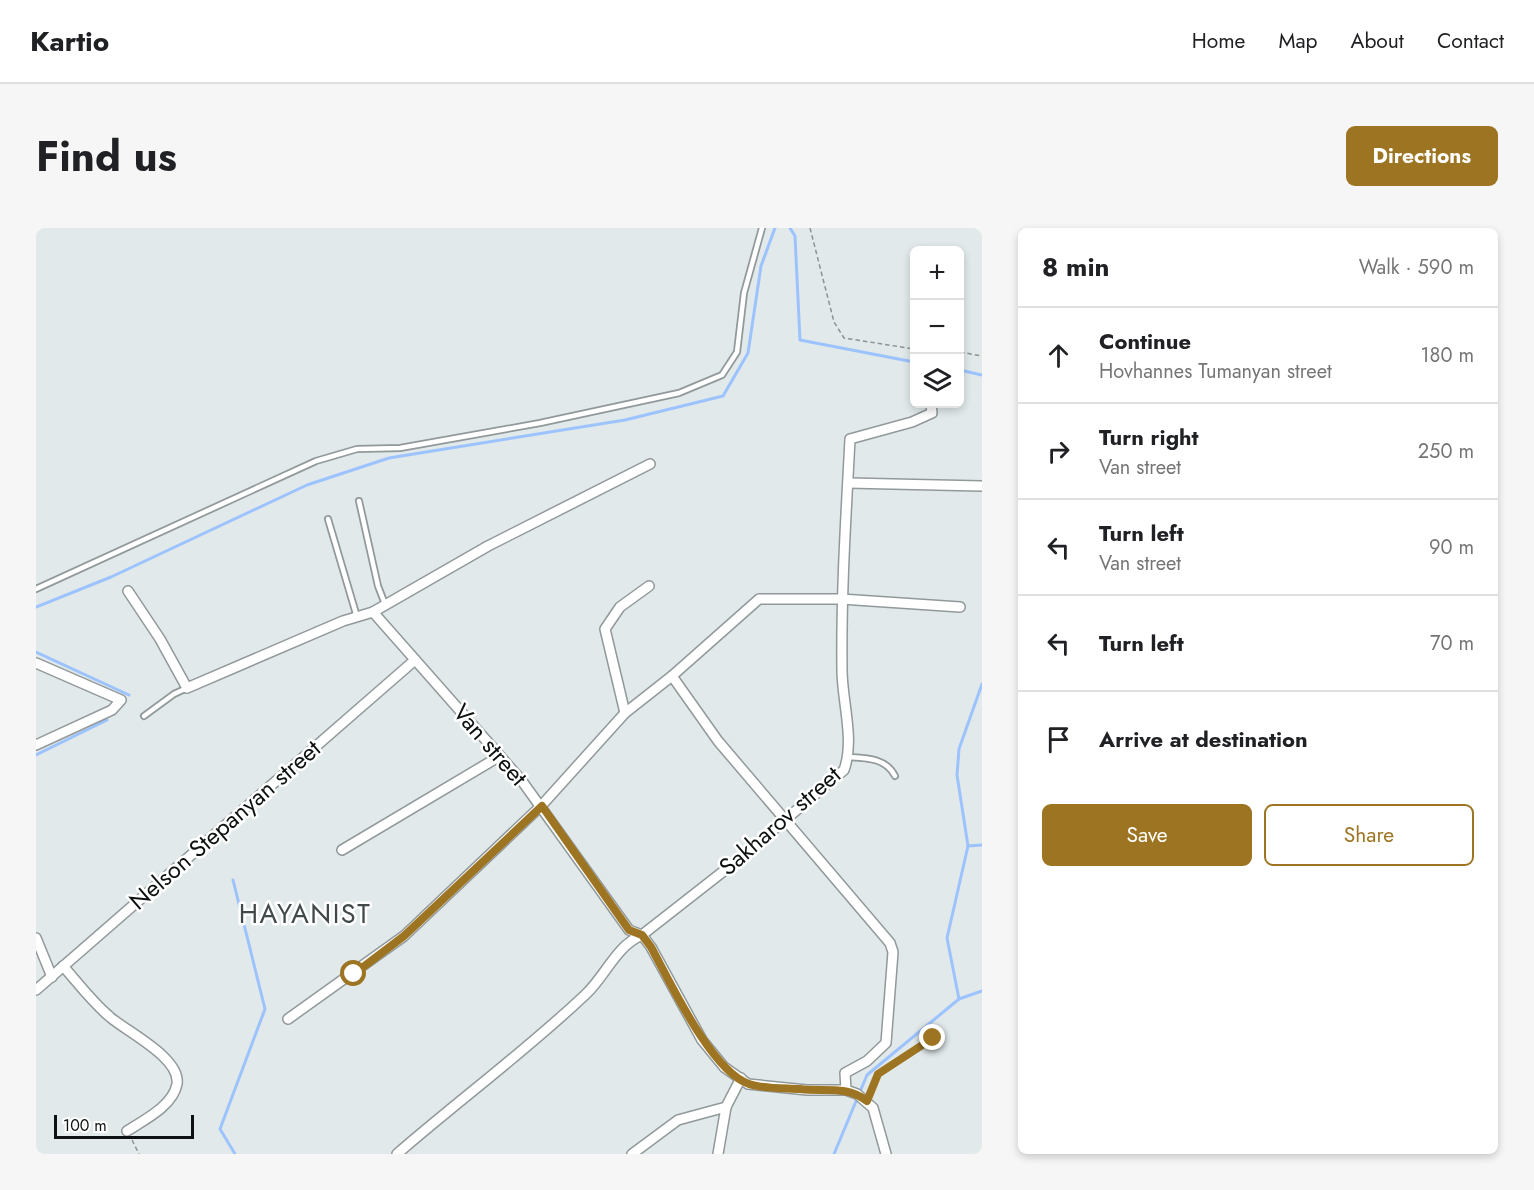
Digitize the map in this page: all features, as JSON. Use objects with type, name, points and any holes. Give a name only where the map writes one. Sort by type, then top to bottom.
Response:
[{"type":"street","name":"Sakharov street","points":[[397,1154],[534,1041],[588,992],[629,941],[642,935],[787,820],[844,770],[849,757],[842,691],[841,599],[850,439],[922,418],[932,413],[931,408]]},
{"type":"street","points":[[128,591],[160,639],[187,688],[372,612],[488,546],[650,464]]},
{"type":"street","points":[[848,483],[981,486]]},
{"type":"street","points":[[625,713],[604,629],[620,607],[650,586]]},
{"type":"street","points":[[288,1019],[404,936],[542,806],[625,713],[672,676],[759,599],[841,599],[960,607]]},
{"type":"street","name":"Van street","points":[[372,612],[542,806],[629,930],[642,935],[702,1040],[724,1066],[748,1084],[807,1090],[846,1090],[867,1101]]},
{"type":"street","name":"Nelson Stepanyan street","points":[[36,990],[415,660]]},
{"type":"street","points":[[36,663],[121,700],[112,710],[36,745]]},
{"type":"street","points":[[672,676],[718,741],[890,943],[893,952],[886,1043],[867,1061],[845,1073],[846,1090]]},
{"type":"street","points":[[342,850],[500,756]]},
{"type":"street","points":[[36,939],[52,977]]},
{"type":"street","points":[[63,966],[111,1018],[162,1056],[175,1072],[177,1084],[169,1099],[156,1112],[127,1131]]},
{"type":"street","points":[[718,1154],[726,1107],[741,1078]]},
{"type":"street","points":[[867,1101],[873,1108],[885,1154]]},
{"type":"street","points":[[632,1154],[678,1120],[726,1107]]},
{"type":"lane","points":[[36,590],[316,461],[343,452],[400,448],[540,423],[679,393],[722,375],[737,352],[744,293],[762,228]]},
{"type":"lane","points":[[359,501],[378,586],[385,604]]},
{"type":"lane","points":[[328,519],[357,617]]},
{"type":"lane","points":[[144,716],[174,694],[187,688]]},
{"type":"lane","points":[[849,757],[884,763],[891,767],[895,776]]},
{"type":"path","points":[[810,228],[834,322],[844,338],[910,348]]},
{"type":"path","points":[[964,353],[982,356]]},
{"type":"path","points":[[867,1101],[878,1074],[933,1038]]},
{"type":"path","points":[[127,1131],[139,1154]]},
{"type":"waterway","points":[[36,607],[111,577],[307,485],[389,458],[625,420],[723,396],[748,353],[761,266],[775,228]]},
{"type":"waterway","points":[[790,228],[795,236],[800,340],[910,361]]},
{"type":"waterway","points":[[964,371],[982,375]]},
{"type":"waterway","points":[[36,652],[129,695]]},
{"type":"waterway","points":[[959,999],[947,938],[968,846],[957,775],[959,749],[982,684]]},
{"type":"waterway","points":[[36,755],[107,720]]},
{"type":"waterway","points":[[968,846],[982,845]]},
{"type":"waterway","points":[[233,880],[265,1009],[220,1129],[235,1154]]},
{"type":"waterway","points":[[834,1154],[867,1075],[959,999],[982,991]]},
{"type":"district","name":"HAYANIST","points":[[305,914]]},
{"type":"route","points":[[354,974],[404,936],[445,894],[542,806],[629,930],[642,935],[651,947],[702,1040],[724,1066],[748,1084],[807,1090],[846,1090],[867,1101],[870,1088],[878,1074],[933,1038]]}]
